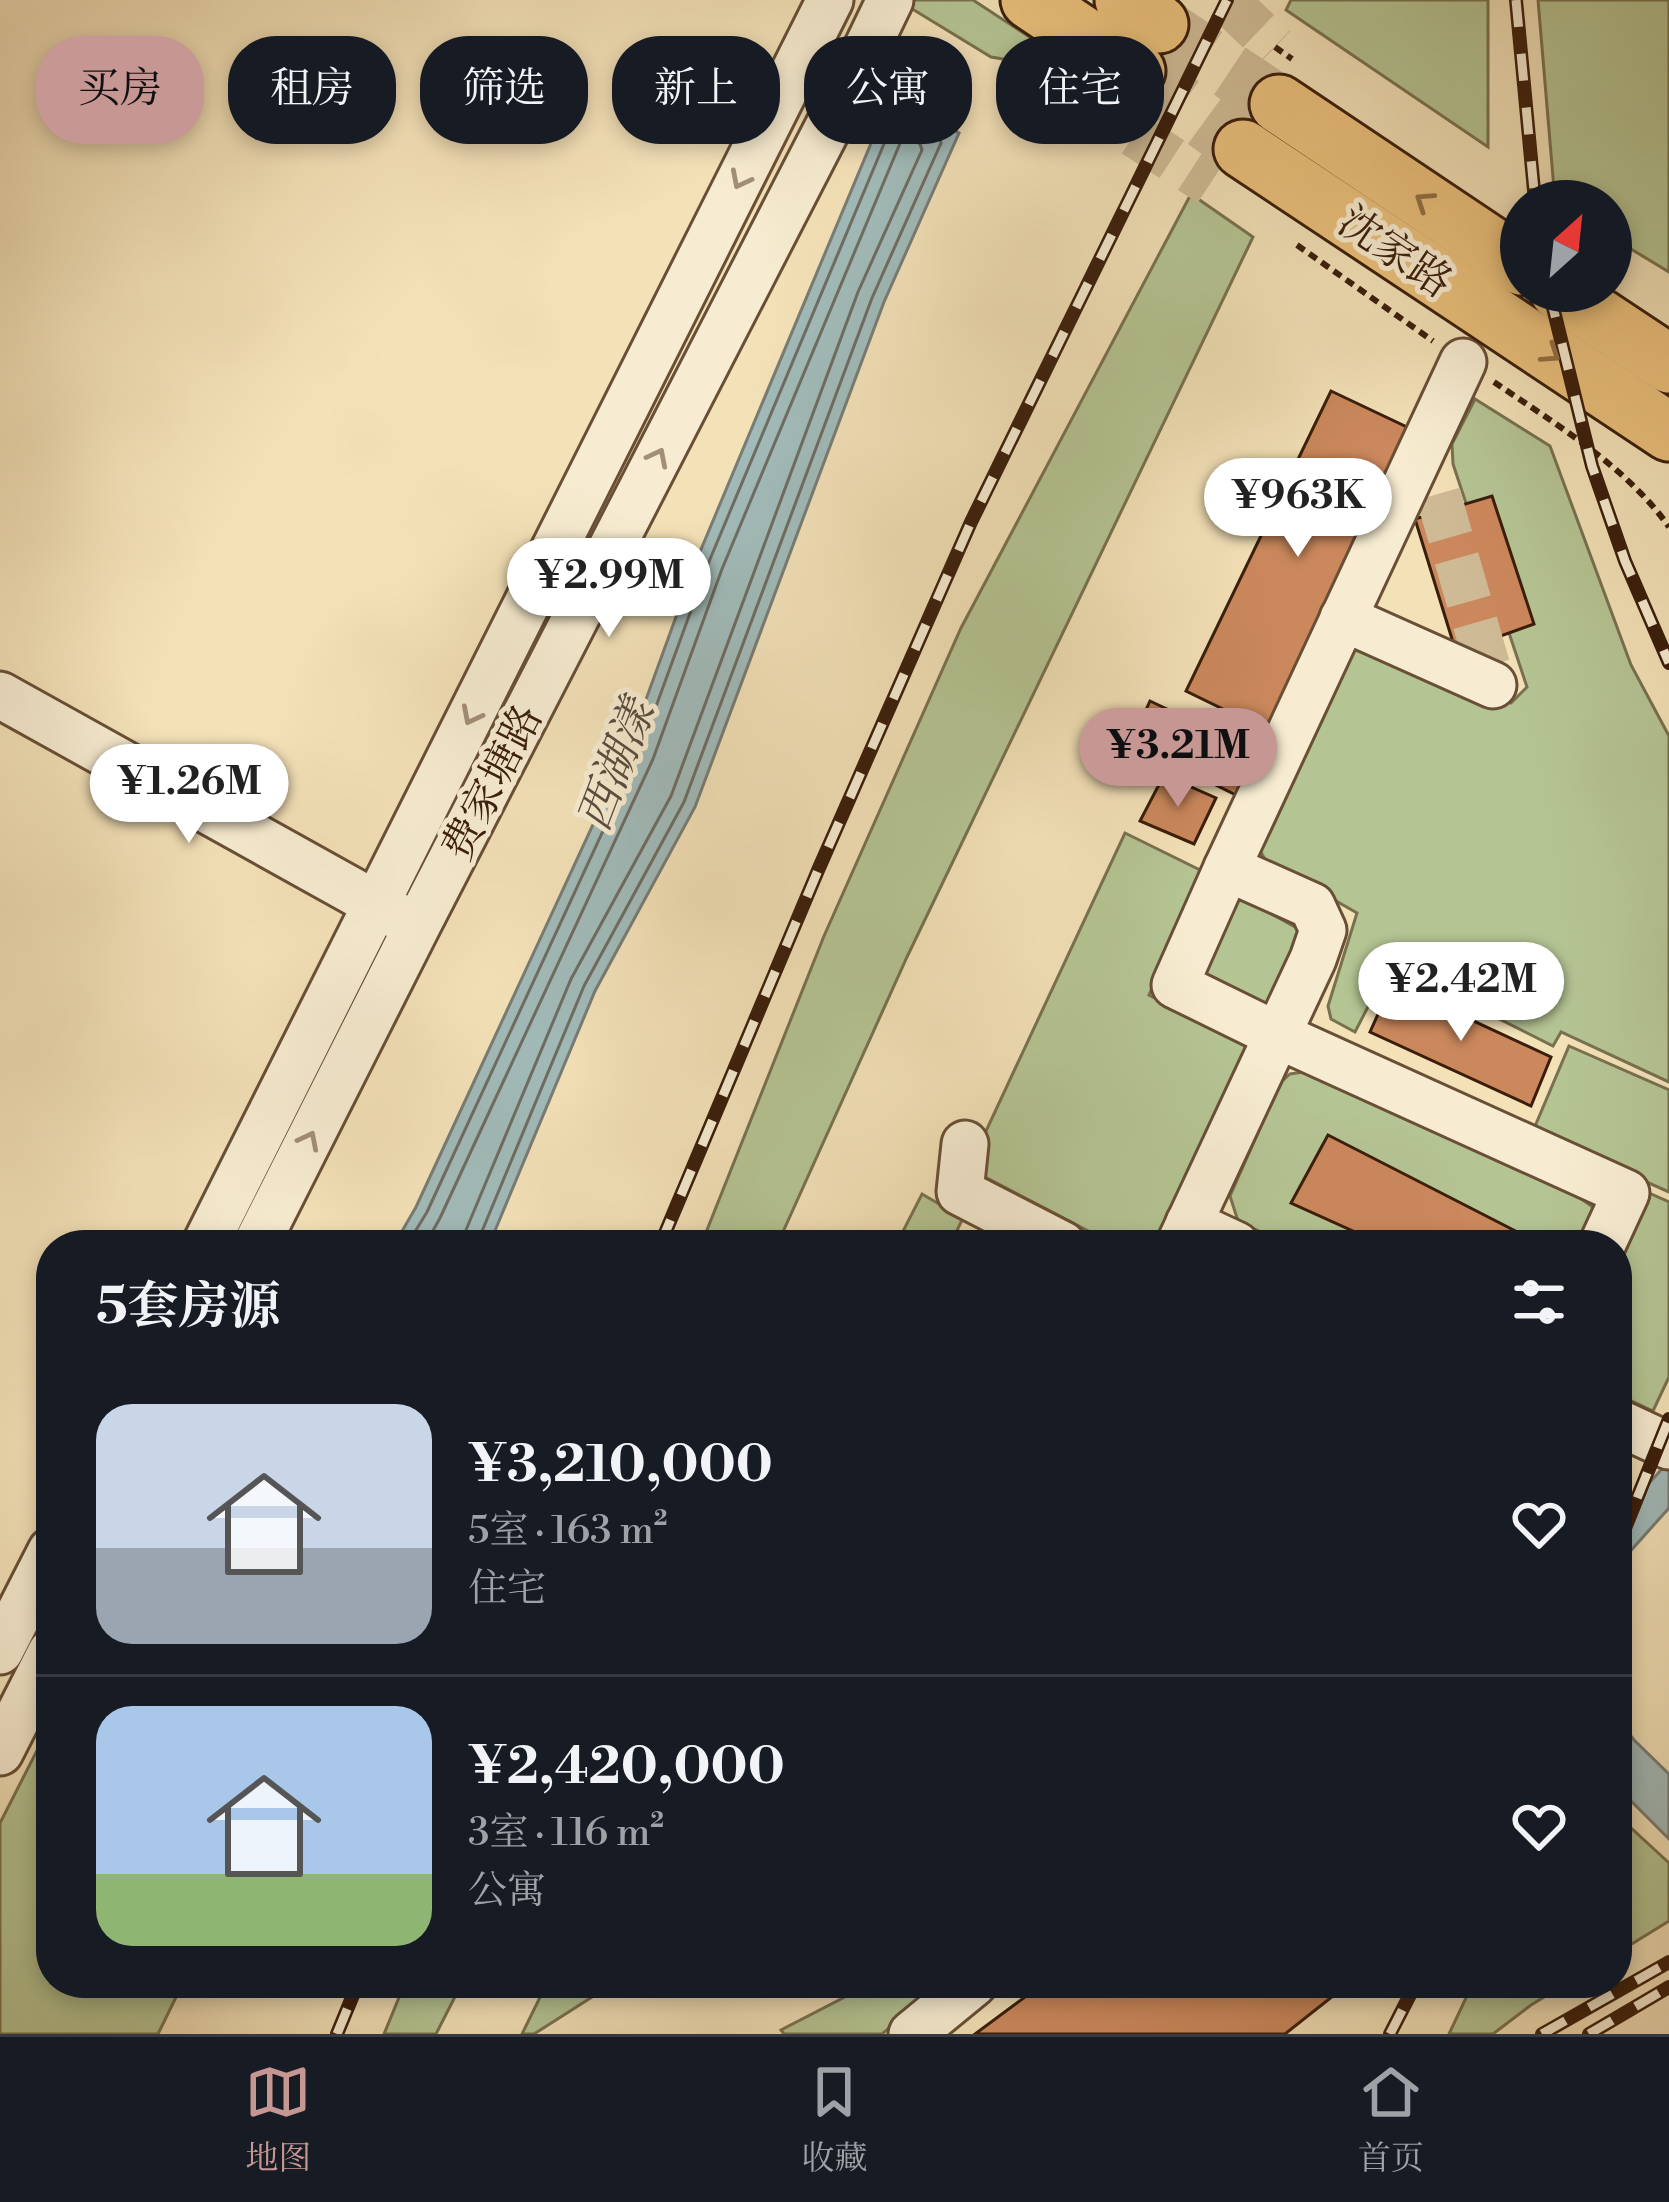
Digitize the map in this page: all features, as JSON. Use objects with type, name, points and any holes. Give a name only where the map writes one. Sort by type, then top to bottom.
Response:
[{"type":"main road","points":[[1030,0],[1140,32]]},
{"type":"main road","name":"沈家路","points":[[1279,104],[1500,252]]},
{"type":"main road","name":"沈家路","points":[[1244,149],[1669,432]]},
{"type":"main road","points":[[1591,312],[1669,364]]},
{"type":"street","name":"费家塘路","points":[[213,1230],[830,0]]},
{"type":"street","name":"费家塘路","points":[[264,1230],[890,0]]},
{"type":"street","points":[[1463,362],[1429,474],[1342,618],[1174,985],[1626,1193],[1609,1230]]},
{"type":"street","points":[[1342,618],[1493,685]]},
{"type":"street","points":[[0,695],[417,926]]},
{"type":"street","points":[[1186,1230],[1323,930],[1312,906],[1227,868]]},
{"type":"street","points":[[965,1144],[960,1192],[981,1226]]},
{"type":"street","points":[[0,1651],[36,1580]]},
{"type":"street","points":[[0,1752],[36,1681]]},
{"type":"street","points":[[912,2034],[956,1998]]},
{"type":"green space","points":[[912,0],[973,0],[1028,36],[996,36],[996,58],[991,57],[972,45],[972,36],[957,36],[909,7]]},
{"type":"green space","points":[[1291,0],[1488,0],[1488,147],[1286,10]]},
{"type":"green space","points":[[1538,0],[1669,0],[1669,272],[1632,250],[1632,180],[1553,180]]},
{"type":"green space","points":[[1191,194],[1253,237],[907,957],[784,1230],[707,1230],[824,936],[961,628]]},
{"type":"green space","points":[[1475,399],[1550,446],[1631,665],[1669,736],[1669,1082],[1561,1032],[1553,1046],[1390,964],[1355,1032],[1331,1019],[1328,1006],[1357,913],[1266,861],[1255,842],[1345,645],[1361,644],[1511,703],[1527,687],[1453,464],[1452,444]]},
{"type":"green space","points":[[1125,833],[1204,872],[1149,995],[1248,1045],[1161,1230],[1086,1230],[985,1177],[979,1159],[986,1131]]},
{"type":"green space","points":[[1236,894],[1304,932],[1267,1006],[1200,976]]},
{"type":"green space","points":[[1569,1046],[1669,1090],[1669,1192],[1533,1131]]},
{"type":"green space","points":[[1311,1071],[1579,1197],[1594,1208],[1587,1230],[1257,1230],[1238,1221],[1230,1196],[1280,1083],[1290,1074]]},
{"type":"green space","points":[[1640,1189],[1669,1202],[1669,1377],[1653,1411],[1632,1401],[1632,1230],[1623,1230]]},
{"type":"green space","points":[[922,1194],[963,1218],[957,1230],[904,1230]]},
{"type":"green space","points":[[36,1752],[36,1998],[176,1998],[158,2034],[0,2034],[0,1823]]},
{"type":"green space","points":[[1632,1829],[1669,1863],[1669,1921],[1632,1944]]},
{"type":"green space","points":[[399,1998],[454,1998],[436,2034],[384,2034]]},
{"type":"green space","points":[[540,1998],[590,1998],[534,2034],[522,2034]]},
{"type":"green space","points":[[843,1998],[926,1998],[882,2034],[784,2034],[781,2030]]},
{"type":"green space","points":[[1466,1998],[1542,1998],[1493,2034],[1449,2034]]},
{"type":"water","points":[[871,144],[954,144],[884,302],[695,807],[595,991],[495,1230],[403,1230],[628,749],[697,559]]},
{"type":"water","points":[[1669,1461],[1669,1508],[1632,1549],[1632,1502]]},
{"type":"water","points":[[1632,1737],[1669,1774],[1669,1839],[1632,1802]]},
{"type":"building","points":[[1331,391],[1411,429],[1266,730],[1186,691]]},
{"type":"building","points":[[1492,496],[1534,624],[1456,652],[1415,519]]},
{"type":"building","points":[[1150,701],[1262,754],[1240,797],[1131,743]]},
{"type":"building","points":[[1164,775],[1216,798],[1194,844],[1140,821]]},
{"type":"building","points":[[1392,983],[1551,1057],[1531,1106],[1370,1032]]},
{"type":"building","points":[[1328,1135],[1513,1230],[1351,1230],[1291,1203]]},
{"type":"building","points":[[1024,1998],[1330,1998],[1285,2034],[975,2034]]},
{"type":"tunnel","points":[[1226,0],[1275,47]]},
{"type":"tunnel","points":[[1159,24],[1279,104]]},
{"type":"tunnel","points":[[1164,91],[1243,149]]},
{"type":"tunnel","points":[[1149,144],[1210,184]]},
{"type":"tunnel","points":[[1438,494],[1493,685]]},
{"type":"railway","points":[[666,1230],[971,522],[1227,0]]},
{"type":"railway","points":[[1516,0],[1533,180]]},
{"type":"railway","points":[[1554,312],[1592,466],[1625,561],[1669,663]]},
{"type":"railway","points":[[1632,1511],[1669,1419]]},
{"type":"railway","points":[[1632,1983],[1669,1962]]},
{"type":"railway","points":[[1589,2034],[1669,1987]]},
{"type":"railway","points":[[337,2034],[352,1998]]},
{"type":"railway","points":[[1390,2034],[1408,1998]]},
{"type":"railway","points":[[1542,2034],[1606,1998]]},
{"type":"water label","name":"西湖漾","points":[[615,765]]}]
